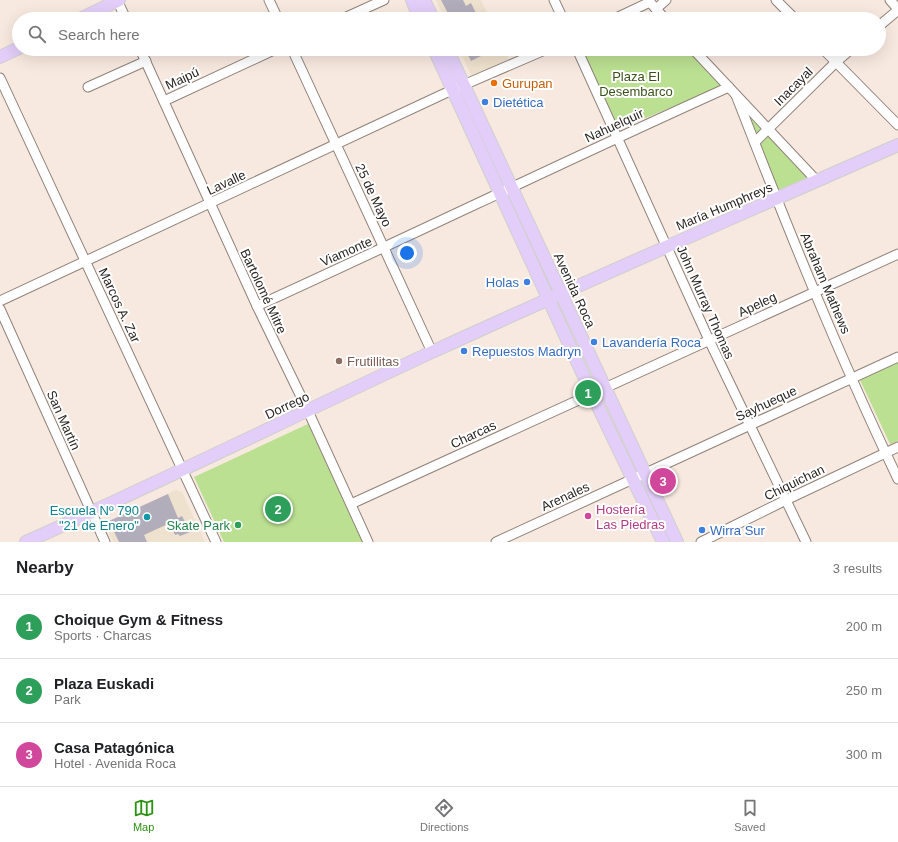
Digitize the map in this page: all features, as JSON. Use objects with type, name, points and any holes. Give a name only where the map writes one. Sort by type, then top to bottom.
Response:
[{"type":"main road","points":[[94,12],[118,0]]},
{"type":"main road","points":[[412,0],[417,12]]},
{"type":"main road","points":[[424,0],[429,12]]},
{"type":"main road","points":[[0,57],[12,51]]},
{"type":"main road","name":"Avenida Roca","points":[[437,56],[452,90],[561,294],[677,542]]},
{"type":"main road","name":"Avenida Roca","points":[[450,56],[464,85],[550,299],[592,394],[663,542]]},
{"type":"main road","name":"María Humphreys","points":[[561,294],[666,246],[898,146]]},
{"type":"main road","name":"Dorrego","points":[[26,542],[432,352],[561,294]]},
{"type":"street","points":[[118,0],[123,12]]},
{"type":"street","points":[[269,0],[275,12]]},
{"type":"street","points":[[357,12],[384,0]]},
{"type":"street","points":[[554,0],[560,12]]},
{"type":"street","points":[[632,12],[666,0]]},
{"type":"street","points":[[776,0],[788,12]]},
{"type":"street","points":[[886,20],[898,9],[890,0]]},
{"type":"street","points":[[652,4],[659,12]]},
{"type":"street","name":"Bartolomé Mitre","points":[[144,56],[257,306],[308,410],[368,542]]},
{"type":"street","name":"Maipú","points":[[164,101],[261,56]]},
{"type":"street","name":"25 de Mayo","points":[[295,56],[432,352]]},
{"type":"street","name":"Lavalle","points":[[0,301],[452,90],[531,56]]},
{"type":"street","name":"John Murray Thomas","points":[[580,56],[709,340],[806,542]]},
{"type":"street","name":"Abraham Mathews","points":[[700,56],[817,181]]},
{"type":"street","points":[[830,56],[898,125]]},
{"type":"street","name":"Inacayal","points":[[755,142],[843,56]]},
{"type":"street","points":[[88,87],[146,61]]},
{"type":"street","name":"Marcos A. Zar","points":[[0,78],[216,542]]},
{"type":"street","name":"Nahuelquir","points":[[506,190],[729,87]]},
{"type":"street","name":"Abraham Mathews","points":[[736,95],[815,292],[898,479]]},
{"type":"street","name":"Viamonte","points":[[257,306],[506,190]]},
{"type":"street","name":"Apeleg","points":[[605,388],[898,254]]},
{"type":"street","name":"San Martín","points":[[0,309],[105,542]]},
{"type":"street","name":"Sayhueque","points":[[645,473],[898,357]]},
{"type":"street","name":"Charcas","points":[[351,504],[605,388]]},
{"type":"street","name":"Chiquichan","points":[[701,542],[898,447]]},
{"type":"street","name":"Arenales","points":[[496,542],[645,473]]},
{"type":"shaded area","points":[[436,0],[481,0],[487,12],[442,12]]},
{"type":"shaded area","points":[[462,56],[508,56],[509,59],[472,77]]},
{"type":"shaded area","name":"Escuela Nº 790 \"21 de Enero\"","points":[[176,490],[182,492],[205,542],[113,542],[109,533],[109,521]]},
{"type":"green space","name":"Plaza El Desembarco","points":[[584,56],[695,56],[723,86],[619,129]]},
{"type":"green space","points":[[747,112],[760,126],[760,132],[755,133]]},
{"type":"green space","points":[[768,136],[810,179],[779,194],[759,144]]},
{"type":"green space","points":[[898,362],[898,441],[890,444],[860,380]]},
{"type":"green space","points":[[308,424],[363,542],[224,542],[194,477]]},
{"type":"building","points":[[441,0],[463,0],[466,6],[471,3],[476,12],[447,12]]},
{"type":"building","points":[[468,56],[481,56],[471,61]]},
{"type":"building","name":"Escuela Nº 790 \"21 de Enero\"","points":[[168,494],[178,518],[182,516],[190,532],[180,536],[178,534],[175,535],[170,523],[144,535],[147,542],[119,542],[109,521]]},
{"type":"place","name":"Gurupan","points":[[494,83]]},
{"type":"place","name":"Dietética","points":[[485,102]]},
{"type":"place","name":"Holas","points":[[527,282]]},
{"type":"place","name":"Lavandería Roca","points":[[594,342]]},
{"type":"place","name":"Repuestos Madryn","points":[[464,351]]},
{"type":"place","name":"Frutillitas","points":[[339,361]]},
{"type":"place","name":"Choique Gym & Fitness","points":[[588,393]]},
{"type":"place","name":"Casa Patagónica","points":[[663,481]]},
{"type":"place","name":"Plaza Euskadi","points":[[278,509]]},
{"type":"place","name":"Hostería Las Piedras","points":[[588,516]]},
{"type":"place","name":"Escuela Nº 790 \"21 de Enero\"","points":[[147,517]]},
{"type":"place","name":"Skate Park","points":[[238,525]]},
{"type":"place","name":"Wirra Sur","points":[[702,530]]}]
